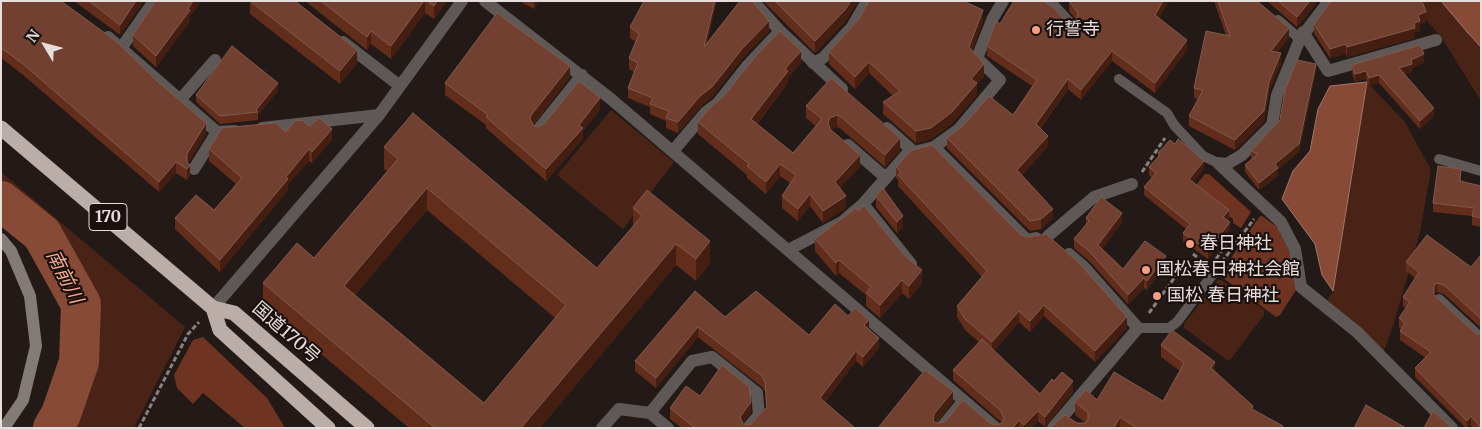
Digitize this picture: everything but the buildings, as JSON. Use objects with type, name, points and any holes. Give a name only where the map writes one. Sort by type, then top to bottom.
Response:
[{"type":"highway","name":"170","points":[[1,128],[213,308],[220,330],[328,428]]},
{"type":"highway","name":"国道170号","points":[[213,308],[234,313],[367,428]]},
{"type":"street","points":[[122,48],[154,1]]},
{"type":"street","points":[[213,308],[379,115],[462,1]]},
{"type":"street","points":[[485,1],[582,75],[674,151],[996,428]]},
{"type":"street","points":[[753,1],[780,31],[849,95]]},
{"type":"street","points":[[813,63],[822,58],[852,27],[867,1]]},
{"type":"street","points":[[788,250],[842,222],[863,204],[907,154],[934,147],[958,130],[1000,80],[977,58],[993,18],[1003,1]]},
{"type":"street","points":[[1049,1],[1070,24]]},
{"type":"street","points":[[1218,163],[1227,164],[1242,155],[1272,125],[1277,95],[1302,36],[1330,1]]},
{"type":"street","points":[[978,11],[993,18]]},
{"type":"street","points":[[99,30],[217,132],[379,115]]},
{"type":"street","points":[[674,151],[706,112],[718,103],[748,65],[780,31]]},
{"type":"street","points":[[330,32],[400,86]]},
{"type":"street","points":[[1302,36],[1328,71],[1436,40]]},
{"type":"street","points":[[180,100],[215,60]]},
{"type":"street","points":[[538,130],[582,75]]},
{"type":"street","points":[[878,120],[914,152]]},
{"type":"street","points":[[194,169],[217,132]]},
{"type":"street","points":[[836,135],[886,178]]},
{"type":"street","points":[[934,147],[1027,240],[1055,242],[1084,267],[1138,328],[1068,420],[1053,428]]},
{"type":"street","points":[[1218,163],[1281,222],[1295,249],[1301,287],[1357,332],[1452,428]]},
{"type":"street","points":[[1055,242],[1094,198],[1132,184]]},
{"type":"street","points":[[863,204],[912,264]]},
{"type":"street","points":[[1,240],[11,251],[30,296],[36,346],[23,400],[4,428]]},
{"type":"street","points":[[650,413],[692,361],[712,358],[757,393],[759,415],[748,428]]},
{"type":"street","points":[[602,428],[619,409],[650,413],[668,428]]},
{"type":"lane","points":[[1271,14],[1302,36]]},
{"type":"lane","points":[[1120,79],[1167,113],[1174,125],[1204,156],[1218,163]]},
{"type":"lane","points":[[1438,159],[1481,171]]},
{"type":"lane","points":[[1138,328],[1169,328],[1213,274]]},
{"type":"lane","points":[[1439,298],[1481,338]]},
{"type":"lane","points":[[940,428],[963,400]]},
{"type":"path","points":[[1132,184],[1174,125]]},
{"type":"path","points":[[1213,274],[1260,211]]},
{"type":"path","points":[[1152,309],[1190,258]]},
{"type":"path","points":[[139,428],[188,334],[213,308]]},
{"type":"shaded area","points":[[1411,1],[1481,1],[1481,101],[1443,40]]},
{"type":"shaded area","points":[[1441,1],[1481,1],[1481,47],[1468,33]]},
{"type":"shaded area","points":[[1367,82],[1405,122],[1431,170],[1420,232],[1394,323],[1382,356],[1327,301],[1333,291]]},
{"type":"shaded area","points":[[1367,82],[1333,291],[1322,275],[1315,244],[1282,199],[1293,171],[1310,151],[1318,109],[1330,86]]},
{"type":"shaded area","points":[[611,110],[674,162],[623,229],[557,175]]},
{"type":"shaded area","points":[[1,172],[185,327],[134,428],[65,428],[83,389],[95,335],[87,294],[42,221],[1,185]]},
{"type":"shaded area","points":[[1205,174],[1209,174],[1251,212],[1241,228],[1233,223],[1233,219],[1214,205],[1188,195]]},
{"type":"shaded area","points":[[1260,216],[1277,227],[1290,252],[1296,290],[1280,315],[1276,317],[1219,275]]},
{"type":"shaded area","points":[[1218,280],[1221,280],[1264,310],[1264,315],[1230,360],[1227,360],[1184,328],[1184,324]]},
{"type":"shaded area","points":[[203,337],[267,398],[285,428],[245,428],[203,393],[193,404],[177,388],[174,375],[193,340]]},
{"type":"waterway","name":"南前川","points":[[1,201],[42,234],[81,304],[79,362],[61,414],[53,428]]},
{"type":"place","name":"行誓寺","points":[[1036,30]]},
{"type":"place","name":"春日神社","points":[[1190,244]]},
{"type":"place","name":"国松春日神社会館","points":[[1146,270]]},
{"type":"place","name":"国松 春日神社","points":[[1157,296]]}]
